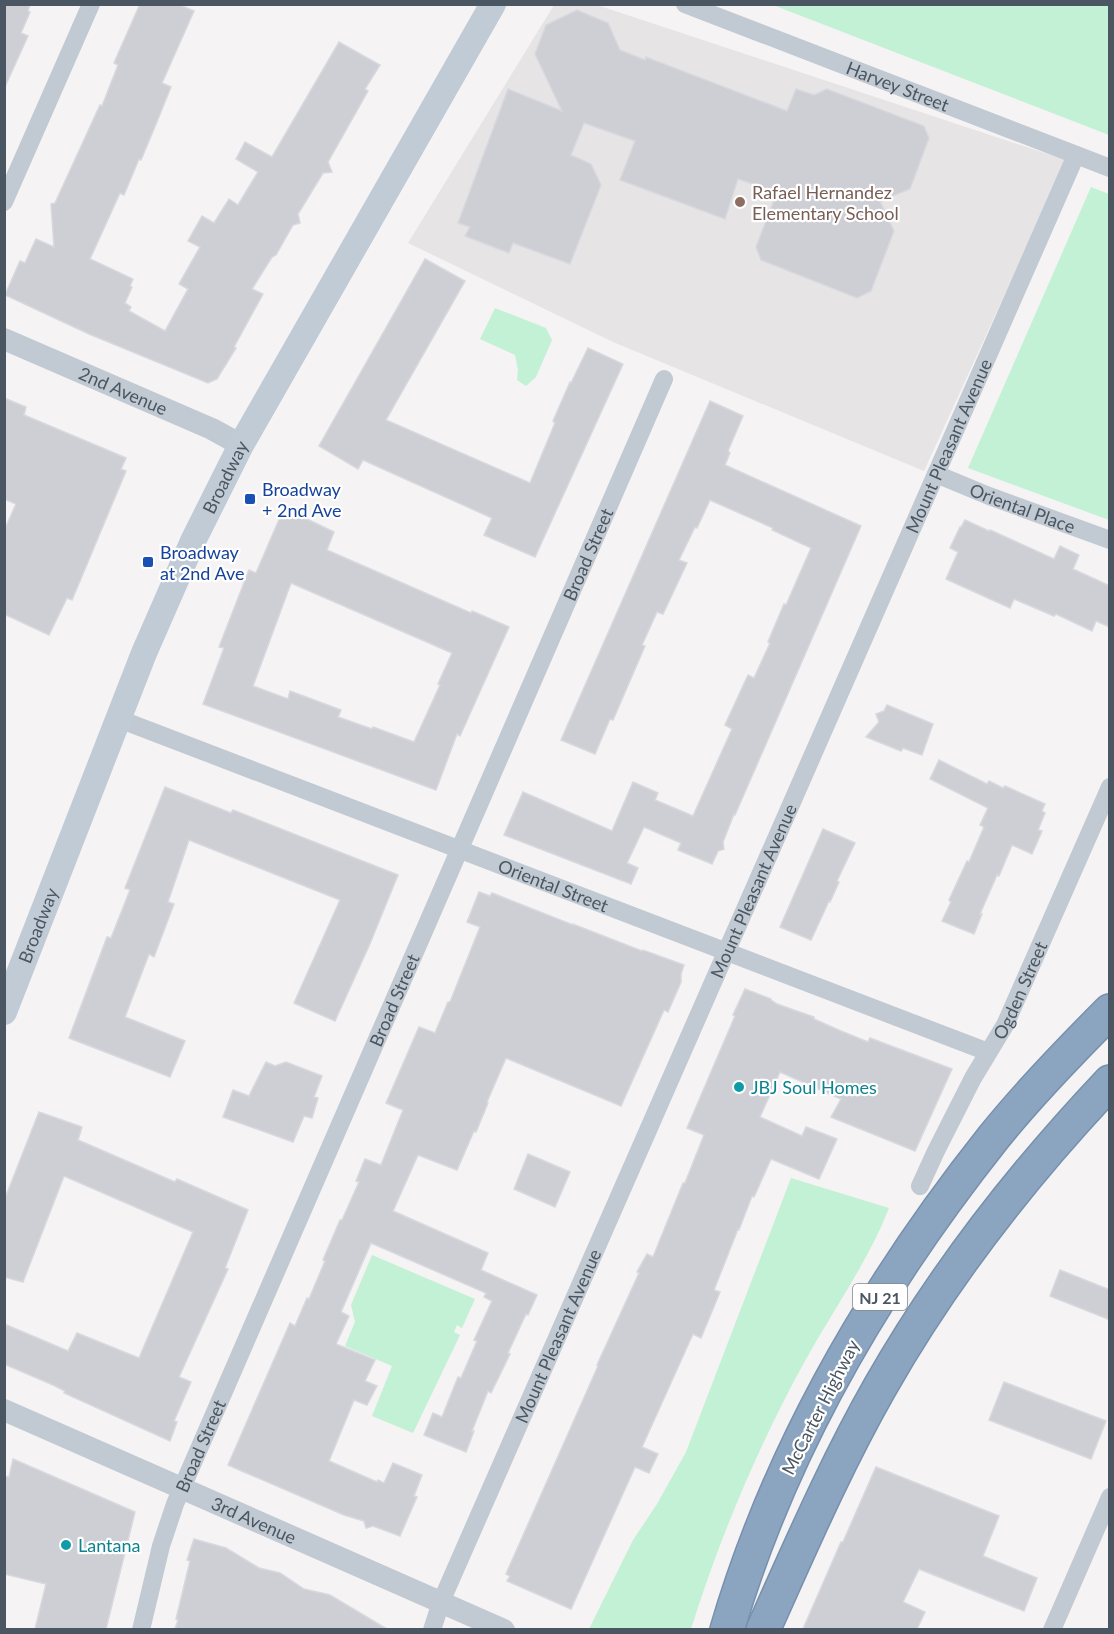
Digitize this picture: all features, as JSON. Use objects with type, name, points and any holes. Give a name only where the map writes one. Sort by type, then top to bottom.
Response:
[{"type":"highway","name":"McCarter Highway","points":[[727,1629],[753,1552],[783,1479],[809,1422],[873,1308],[924,1231],[994,1137],[1110,1011]]},
{"type":"highway","name":"NJ 21","points":[[763,1629],[849,1443],[914,1331],[991,1220],[1032,1168],[1110,1082]]},
{"type":"main road","name":"Broadway","points":[[4,1012],[144,653],[201,524],[241,445],[493,4]]},
{"type":"street","points":[[4,202],[91,4]]},
{"type":"street","name":"Harvey Street","points":[[685,4],[1110,168]]},
{"type":"street","name":"Mount Pleasant Avenue","points":[[432,1629],[441,1602],[1076,155]]},
{"type":"street","name":"2nd Avenue","points":[[4,339],[212,429],[241,445]]},
{"type":"street","name":"Broad Street","points":[[141,1629],[171,1514],[664,379]]},
{"type":"street","name":"Oriental Place","points":[[936,474],[969,489],[1110,540]]},
{"type":"street","name":"Oriental Street","points":[[119,719],[988,1052]]},
{"type":"street","name":"Ogden Street","points":[[920,1186],[988,1052],[1005,1025],[1110,787]]},
{"type":"street","name":"3rd Avenue","points":[[4,1410],[504,1629]]},
{"type":"street","points":[[1052,1629],[1110,1497]]},
{"type":"shaded area","name":"Rafael Hernandez Elementary School","points":[[554,5],[597,5],[1066,160],[924,471],[613,342],[408,243]]},
{"type":"green space","points":[[773,5],[1109,5],[1109,135]]},
{"type":"green space","points":[[1091,187],[1109,194],[1109,520],[968,468]]},
{"type":"green space","points":[[495,308],[546,328],[552,340],[536,377],[526,386],[517,380],[515,355],[480,339]]},
{"type":"green space","points":[[791,1178],[889,1208],[881,1228],[850,1286],[805,1361],[771,1426],[727,1526],[691,1629],[589,1629],[633,1540],[657,1504],[686,1452]]},
{"type":"green space","points":[[372,1255],[475,1299],[462,1328],[457,1325],[454,1332],[460,1335],[413,1433],[372,1416],[392,1366],[345,1346],[355,1322],[351,1305]]},
{"type":"building","points":[[4,4],[30,4],[28,11],[30,12],[21,33],[28,36],[4,89]]},
{"type":"building","points":[[140,4],[177,4],[194,11],[162,83],[171,87],[141,160],[139,159],[124,195],[120,193],[90,259],[133,279],[125,303],[131,307],[129,311],[165,331],[188,289],[179,284],[200,247],[188,241],[202,216],[214,223],[229,199],[238,205],[258,172],[236,159],[245,142],[272,157],[339,42],[380,65],[365,89],[368,91],[328,162],[332,172],[323,173],[298,214],[300,223],[293,225],[276,255],[272,257],[252,289],[263,294],[234,347],[236,348],[217,379],[208,383],[89,334],[5,295],[20,261],[25,263],[36,239],[54,247],[51,204],[55,203],[100,105],[102,106],[118,65],[114,63]]},
{"type":"building","points":[[577,10],[608,23],[620,50],[645,60],[646,57],[787,111],[796,89],[814,95],[827,89],[924,126],[929,138],[910,189],[880,201],[894,231],[871,291],[857,298],[761,260],[756,247],[777,192],[738,179],[725,219],[620,180],[635,141],[584,123],[571,155],[591,164],[601,185],[570,264],[513,243],[509,253],[465,236],[470,227],[458,223],[508,89],[562,111],[535,54],[546,25]]},
{"type":"building","points":[[425,259],[465,281],[386,420],[530,483],[555,423],[553,421],[588,348],[623,364],[535,557],[484,535],[492,518],[363,460],[358,469],[319,446]]},
{"type":"building","points":[[4,398],[26,407],[24,415],[126,458],[121,469],[126,471],[72,600],[67,598],[49,635],[4,614],[4,531],[16,504],[4,499]]},
{"type":"building","points":[[710,401],[743,416],[728,451],[730,453],[725,465],[861,526],[734,814],[723,842],[724,849],[718,851],[712,864],[678,850],[681,843],[644,827],[627,863],[638,868],[631,884],[504,835],[523,792],[612,831],[633,782],[658,793],[655,800],[693,816],[732,729],[725,725],[748,675],[754,678],[784,604],[786,605],[811,548],[710,500],[679,560],[687,563],[663,614],[657,612],[613,720],[610,719],[595,754],[561,740]]},
{"type":"building","points":[[284,508],[334,532],[327,550],[471,613],[472,611],[509,627],[460,736],[457,734],[436,790],[203,704],[224,648],[219,647],[249,570],[256,573]],"holes":[[[291,583],[452,653],[414,742],[338,717],[341,710],[290,691],[288,699],[253,686]]]},
{"type":"building","points":[[965,520],[1054,559],[1060,546],[1079,555],[1073,569],[1110,586],[1110,627],[1096,621],[1092,631],[1056,614],[1054,616],[1014,599],[1010,608],[946,579],[958,552],[950,548]]},
{"type":"building","points":[[887,705],[933,724],[922,755],[903,748],[901,751],[866,737],[879,722],[876,714],[884,711]]},
{"type":"building","points":[[939,760],[987,784],[989,781],[1003,788],[1005,786],[1045,804],[1042,811],[1045,813],[1038,830],[1042,831],[1032,854],[1012,845],[980,914],[982,914],[974,934],[942,921],[951,902],[949,900],[984,827],[980,825],[988,808],[930,779]]},
{"type":"building","points":[[165,787],[231,813],[233,810],[398,875],[335,1021],[294,1003],[340,900],[189,840],[168,902],[174,904],[154,957],[149,954],[125,1017],[185,1041],[170,1077],[69,1038],[107,937],[111,938],[130,890],[125,888]]},
{"type":"building","points":[[823,829],[855,843],[811,940],[780,927]]},
{"type":"building","points":[[479,892],[490,896],[492,893],[684,965],[681,982],[668,1012],[664,1010],[621,1106],[506,1058],[476,1132],[474,1131],[457,1170],[418,1155],[393,1211],[488,1253],[481,1270],[537,1295],[528,1315],[526,1314],[491,1393],[488,1391],[466,1452],[424,1435],[433,1413],[442,1417],[458,1377],[461,1378],[477,1341],[474,1340],[492,1301],[484,1297],[486,1293],[371,1243],[341,1312],[349,1316],[336,1344],[375,1360],[365,1381],[377,1386],[367,1405],[354,1400],[329,1461],[377,1482],[378,1480],[384,1483],[393,1463],[422,1475],[414,1496],[417,1497],[400,1536],[373,1526],[366,1528],[364,1521],[344,1515],[228,1465],[290,1323],[295,1326],[307,1298],[309,1299],[340,1220],[359,1182],[356,1181],[365,1159],[381,1165],[403,1110],[386,1103],[419,1027],[435,1033],[448,1002],[450,1002],[480,927],[467,922]]},
{"type":"building","points":[[745,989],[868,1042],[870,1038],[952,1069],[915,1151],[831,1117],[841,1099],[780,1072],[760,1117],[802,1136],[806,1127],[837,1139],[819,1179],[771,1159],[754,1197],[752,1196],[714,1290],[720,1292],[701,1338],[693,1334],[642,1447],[658,1454],[649,1473],[635,1467],[571,1609],[507,1581],[510,1576],[506,1574],[639,1273],[637,1272],[647,1254],[653,1257],[683,1183],[685,1183],[704,1135],[687,1128]]},
{"type":"building","points":[[266,1062],[275,1066],[286,1062],[322,1076],[314,1097],[318,1098],[312,1118],[304,1116],[293,1142],[223,1117],[233,1090],[249,1096]]},
{"type":"building","points":[[39,1112],[82,1127],[78,1140],[175,1182],[177,1179],[248,1210],[225,1268],[228,1269],[179,1377],[191,1382],[174,1421],[177,1422],[170,1441],[4,1364],[4,1324],[68,1351],[77,1333],[139,1358],[193,1232],[64,1176],[23,1282],[4,1277],[4,1201]]},
{"type":"building","points":[[528,1154],[570,1172],[555,1207],[514,1189]]},
{"type":"building","points":[[1060,1270],[1110,1290],[1110,1320],[1050,1296]]},
{"type":"building","points":[[1004,1382],[1106,1421],[1091,1459],[989,1420]]},
{"type":"building","name":"Lantana","points":[[13,1459],[135,1512],[106,1629],[35,1629],[46,1584],[4,1574],[4,1476],[9,1477]]},
{"type":"building","points":[[876,1467],[999,1516],[983,1556],[1037,1578],[1024,1611],[919,1569],[903,1602],[925,1612],[917,1629],[803,1629]]},
{"type":"building","points":[[194,1539],[226,1548],[259,1568],[280,1573],[304,1589],[330,1595],[387,1629],[175,1629],[190,1561],[187,1560]]},
{"type":"place","name":"Rafael Hernandez Elementary School","points":[[740,202]]},
{"type":"place","name":"Broadway + 2nd Ave","points":[[250,499]]},
{"type":"place","name":"Broadway at 2nd Ave","points":[[148,562]]},
{"type":"place","name":"JBJ Soul Homes","points":[[739,1087]]},
{"type":"place","name":"Lantana","points":[[66,1545]]}]
